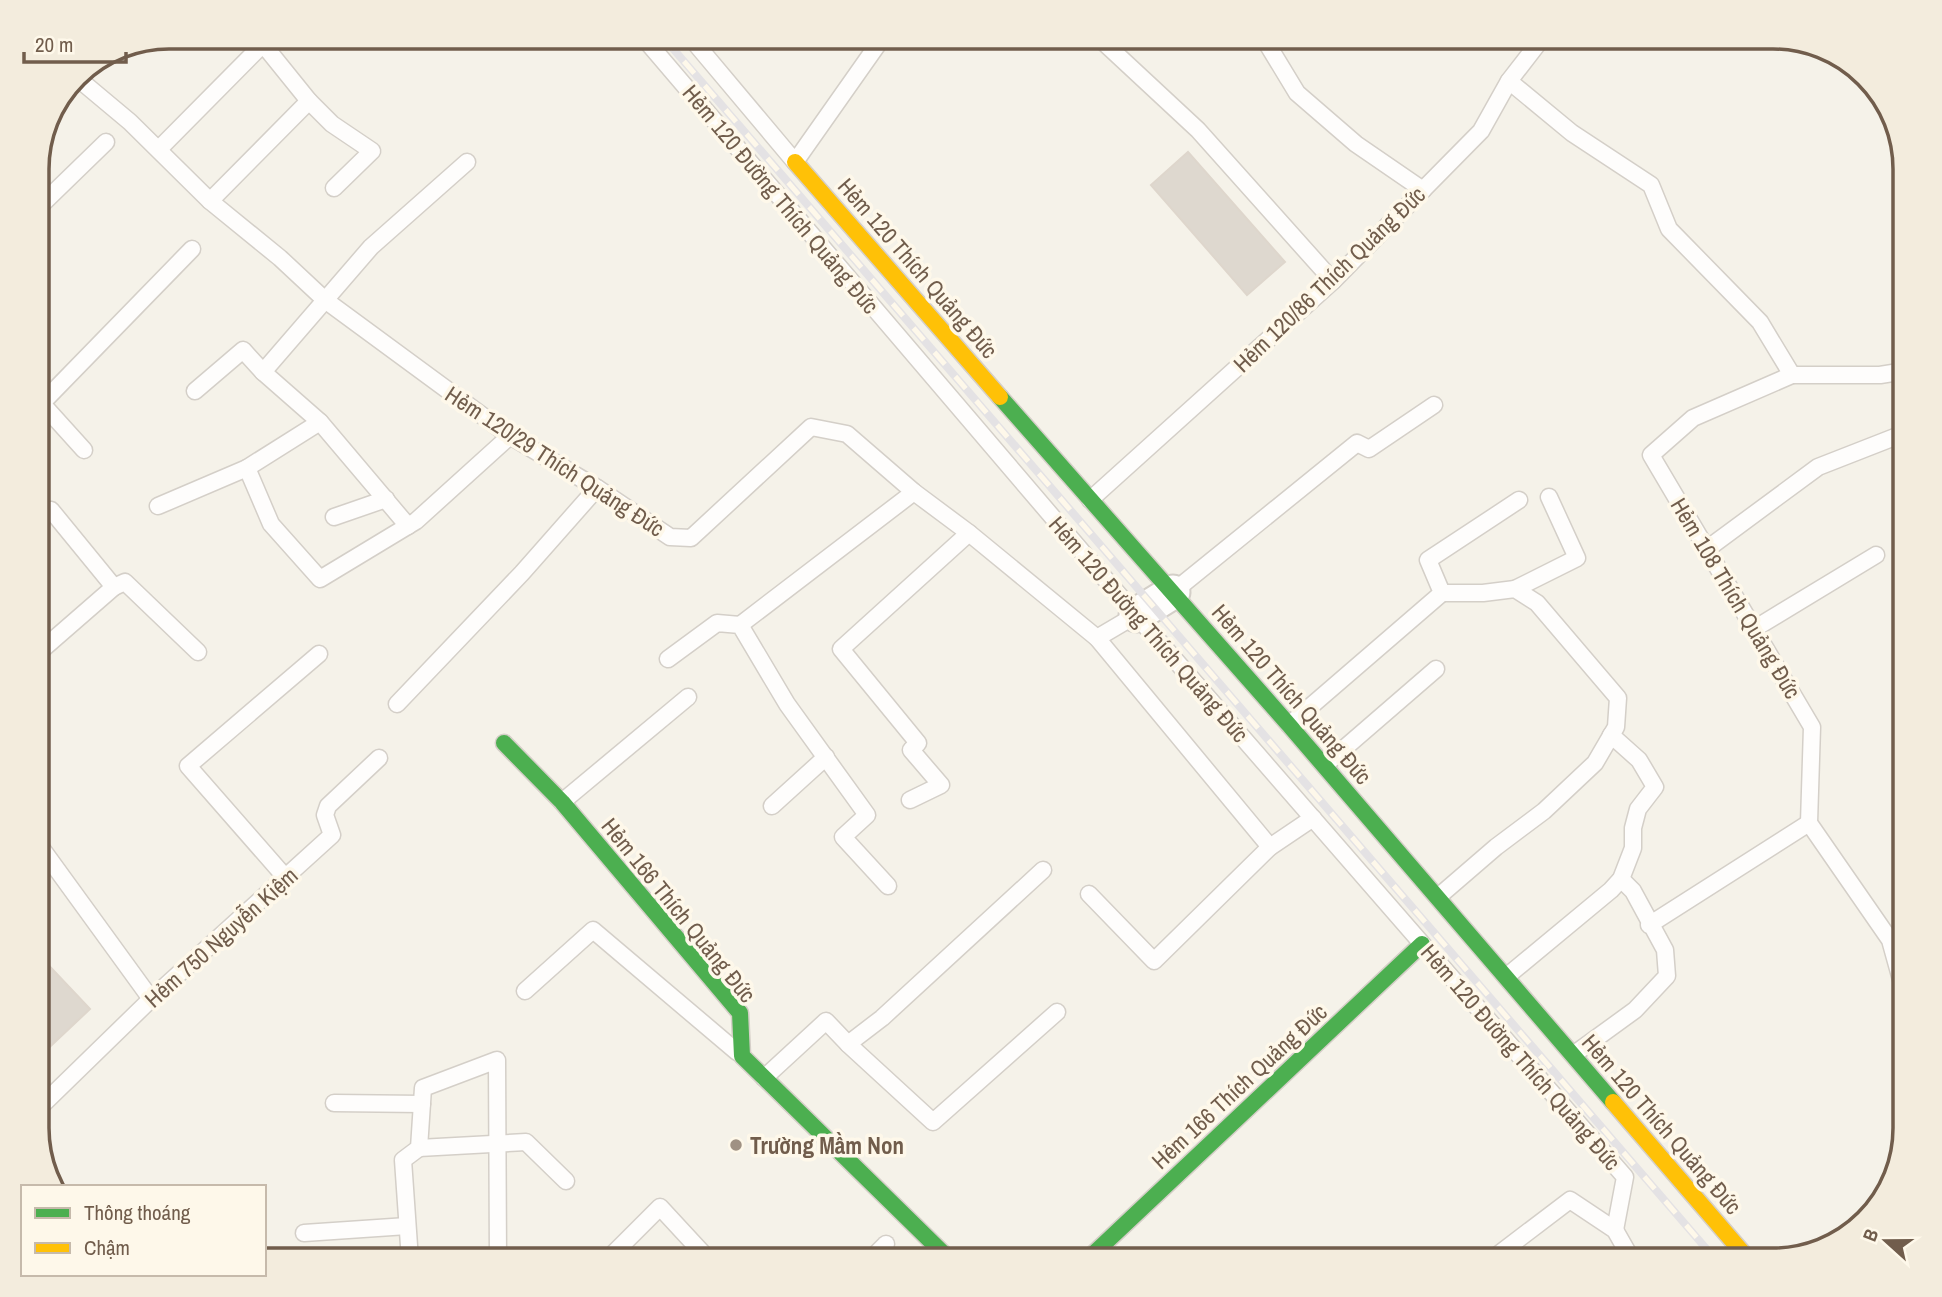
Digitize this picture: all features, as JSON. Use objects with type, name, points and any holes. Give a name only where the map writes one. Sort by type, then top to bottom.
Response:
[{"type":"street","name":"Hẻm 120 Thích Quảng Đức","points":[[796,162],[1325,765],[1739,1248]]},
{"type":"street","points":[[1136,615],[1173,592]]},
{"type":"street","name":"Hẻm 166 Thích Quảng Đức","points":[[504,743],[562,802],[740,1013],[742,1056]]},
{"type":"street","name":"Hẻm 166 Thích Quảng Đức","points":[[1100,1248],[1422,944]]},
{"type":"street","points":[[742,1056],[938,1248]]},
{"type":"lane","points":[[159,149],[253,49]]},
{"type":"lane","points":[[267,49],[309,101],[332,124],[372,150],[334,188]]},
{"type":"lane","name":"Hẻm 120 Đường Thích Quảng Đức","points":[[653,49],[1136,615],[1625,1177],[1615,1230]]},
{"type":"lane","name":"Hẻm 120 Đường Thích Quảng Đức","points":[[700,49],[796,162]]},
{"type":"lane","points":[[796,162],[875,49]]},
{"type":"lane","points":[[1111,49],[1198,130],[1333,281]]},
{"type":"lane","points":[[1270,49],[1297,93],[1356,144],[1423,190]]},
{"type":"lane","name":"Hẻm 120/86 Thích Quảng Đức","points":[[1090,500],[1333,281],[1423,190],[1481,131],[1509,81],[1534,49]]},
{"type":"lane","points":[[1509,81],[1572,133],[1651,185],[1669,229],[1760,322],[1792,375]]},
{"type":"lane","name":"Hẻm 120/29 Thích Quảng Đức","points":[[85,85],[159,149],[210,201],[280,258],[325,300],[510,436],[597,488],[670,537],[691,538],[811,427],[847,434],[914,492],[969,533],[1097,638],[1270,847]]},
{"type":"lane","points":[[210,201],[309,101]]},
{"type":"lane","points":[[49,197],[106,142]]},
{"type":"lane","points":[[263,372],[371,247],[467,162]]},
{"type":"lane","points":[[49,391],[192,249]]},
{"type":"lane","points":[[195,391],[243,350],[263,372],[320,422],[408,526]]},
{"type":"lane","name":"Hẻm 108 Thích Quảng Đức","points":[[1809,823],[1812,727],[1651,455],[1693,418],[1792,375],[1880,376],[1893,373]]},
{"type":"lane","points":[[1173,592],[1357,443],[1369,449],[1434,405]]},
{"type":"lane","points":[[49,412],[84,450]]},
{"type":"lane","points":[[158,506],[247,468],[320,422]]},
{"type":"lane","points":[[247,468],[271,524],[320,579],[408,526],[510,436]]},
{"type":"lane","points":[[1707,549],[1818,467],[1893,438]]},
{"type":"lane","points":[[397,704],[522,573],[597,488]]},
{"type":"lane","points":[[668,659],[717,623],[740,625],[914,492]]},
{"type":"lane","points":[[1289,724],[1442,593],[1483,593],[1515,589],[1577,558],[1549,497]]},
{"type":"lane","points":[[334,517],[386,499]]},
{"type":"lane","points":[[1442,593],[1428,560],[1520,500]]},
{"type":"lane","points":[[51,510],[114,587]]},
{"type":"lane","points":[[910,800],[941,785],[911,750],[918,743],[841,649],[969,533]]},
{"type":"lane","points":[[1754,629],[1876,555]]},
{"type":"lane","points":[[49,644],[114,587],[125,582],[198,652]]},
{"type":"lane","points":[[1437,897],[1544,811],[1595,763],[1616,727],[1618,698],[1536,603],[1515,589]]},
{"type":"lane","points":[[1097,638],[1136,615]]},
{"type":"lane","points":[[740,625],[787,704],[867,814],[843,837],[888,886]]},
{"type":"lane","points":[[286,878],[188,766],[320,654]]},
{"type":"lane","points":[[1325,765],[1436,669]]},
{"type":"lane","points":[[562,802],[688,697]]},
{"type":"lane","points":[[1506,977],[1621,879],[1633,848],[1633,828],[1639,809],[1655,787],[1639,760],[1612,735]]},
{"type":"lane","points":[[772,806],[826,757]]},
{"type":"lane","name":"Hẻm 750 Nguyễn Kiệm","points":[[49,1098],[151,999],[332,835],[325,815],[328,806],[379,758]]},
{"type":"lane","points":[[1089,894],[1154,961],[1270,847],[1313,818]]},
{"type":"lane","points":[[1650,925],[1809,823],[1893,932]]},
{"type":"lane","points":[[49,859],[151,999]]},
{"type":"lane","points":[[848,1044],[881,1018],[1043,870]]},
{"type":"lane","points":[[1573,1055],[1635,1010],[1667,976],[1665,950],[1633,891],[1621,879]]},
{"type":"lane","points":[[525,991],[593,930],[742,1056]]},
{"type":"lane","points":[[764,1079],[826,1021],[933,1122],[1057,1012]]},
{"type":"lane","points":[[419,1148],[423,1088],[497,1060],[498,1248]]},
{"type":"lane","points":[[334,1103],[422,1104]]},
{"type":"lane","points":[[409,1248],[403,1160],[419,1148],[526,1142],[566,1181]]},
{"type":"lane","points":[[1507,1248],[1570,1200],[1615,1230],[1625,1248]]},
{"type":"lane","points":[[619,1248],[660,1207],[698,1248]]},
{"type":"lane","points":[[304,1233],[407,1226]]},
{"type":"lane","points":[[882,1248],[886,1244]]},
{"type":"building","points":[[1188,152],[1285,262],[1247,295],[1151,185]]},
{"type":"building","points":[[49,966],[90,1009],[49,1048]]},
{"type":"railway","points":[[673,49],[1706,1248]]},
{"type":"traffic: fast","points":[[1000,397],[1289,725],[1613,1102]]},
{"type":"traffic: fast","points":[[504,743],[562,802],[740,1013],[742,1056],[938,1248]]},
{"type":"traffic: fast","points":[[1100,1248],[1422,944]]},
{"type":"traffic: slow","points":[[795,162],[1000,397]]},
{"type":"traffic: slow","points":[[1613,1102],[1739,1248]]},
{"type":"place","name":"Trường Mầm Non","points":[[736,1145]]}]
